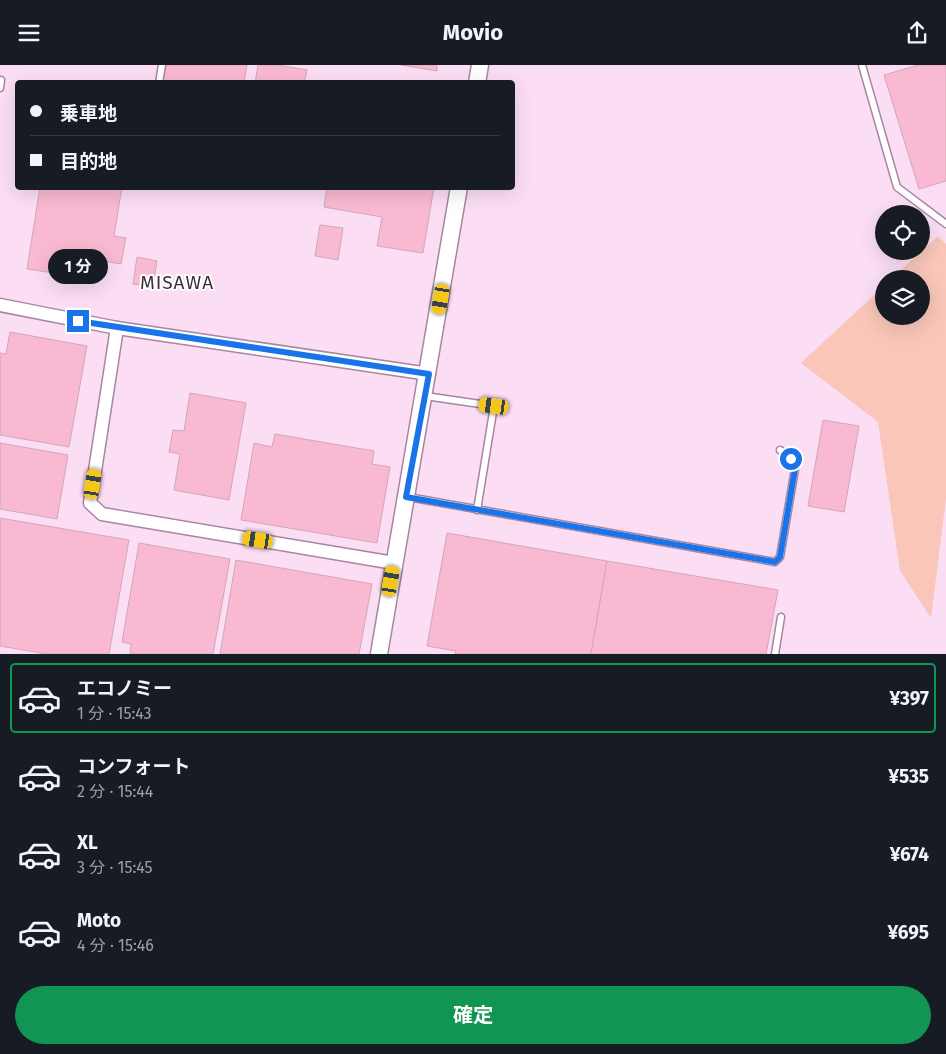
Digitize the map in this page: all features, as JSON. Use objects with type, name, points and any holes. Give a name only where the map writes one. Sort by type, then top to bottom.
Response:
[{"type":"street","points":[[478,80],[480,65]]},
{"type":"street","points":[[379,654],[429,374],[459,190]]},
{"type":"street","points":[[0,305],[117,328],[429,374]]},
{"type":"street","points":[[117,328],[90,503],[102,514],[394,563]]},
{"type":"lane","points":[[160,80],[162,65]]},
{"type":"lane","points":[[862,65],[898,187],[946,223]]},
{"type":"lane","points":[[0,88],[1,80]]},
{"type":"lane","points":[[425,396],[494,406],[477,510]]},
{"type":"lane","points":[[406,497],[775,562],[780,557],[795,469],[791,459],[780,451]]},
{"type":"lane","points":[[775,654],[781,617]]},
{"type":"shaded area","points":[[938,236],[946,244],[946,498],[931,618],[900,571],[878,422],[801,363],[875,294],[875,325],[930,325],[930,270],[901,270],[912,260],[930,260],[930,243]]},
{"type":"building","points":[[164,65],[247,65],[244,80],[162,80]]},
{"type":"building","points":[[258,65],[278,65],[307,70],[305,80],[256,80]]},
{"type":"building","points":[[401,65],[437,65],[437,71]]},
{"type":"building","points":[[918,65],[946,65],[946,181],[919,189],[884,75]]},
{"type":"building","points":[[40,190],[122,190],[114,236],[126,238],[121,264],[80,257],[78,271],[62,269],[61,274],[27,269]]},
{"type":"building","points":[[327,190],[434,190],[423,253],[377,246],[382,217],[324,207]]},
{"type":"building","points":[[320,225],[343,228],[338,260],[315,256]]},
{"type":"building","points":[[137,257],[157,261],[153,287],[133,284]]},
{"type":"building","points":[[10,332],[87,346],[69,447],[0,435],[0,353],[6,354]]},
{"type":"building","points":[[190,393],[246,403],[229,500],[174,490],[180,454],[169,452],[173,430],[184,431]]},
{"type":"building","points":[[823,420],[859,426],[844,512],[808,506]]},
{"type":"building","points":[[275,434],[374,451],[372,464],[390,467],[377,543],[241,520],[254,443],[272,447]]},
{"type":"building","points":[[0,443],[68,455],[57,519],[0,509]]},
{"type":"building","points":[[0,518],[129,540],[109,654],[47,654],[0,646]]},
{"type":"building","points":[[447,533],[607,561],[591,654],[455,654],[456,651],[427,646]]},
{"type":"building","points":[[139,543],[230,559],[213,654],[130,654],[131,644],[122,642]]},
{"type":"building","points":[[236,560],[372,584],[359,654],[220,654]]},
{"type":"building","points":[[607,561],[778,590],[766,654],[591,654]]},
{"type":"district","name":"MISAWA","points":[[177,282]]},
{"type":"route","points":[[78,321],[429,374],[406,497],[775,562],[780,557],[795,469],[791,459]]}]
